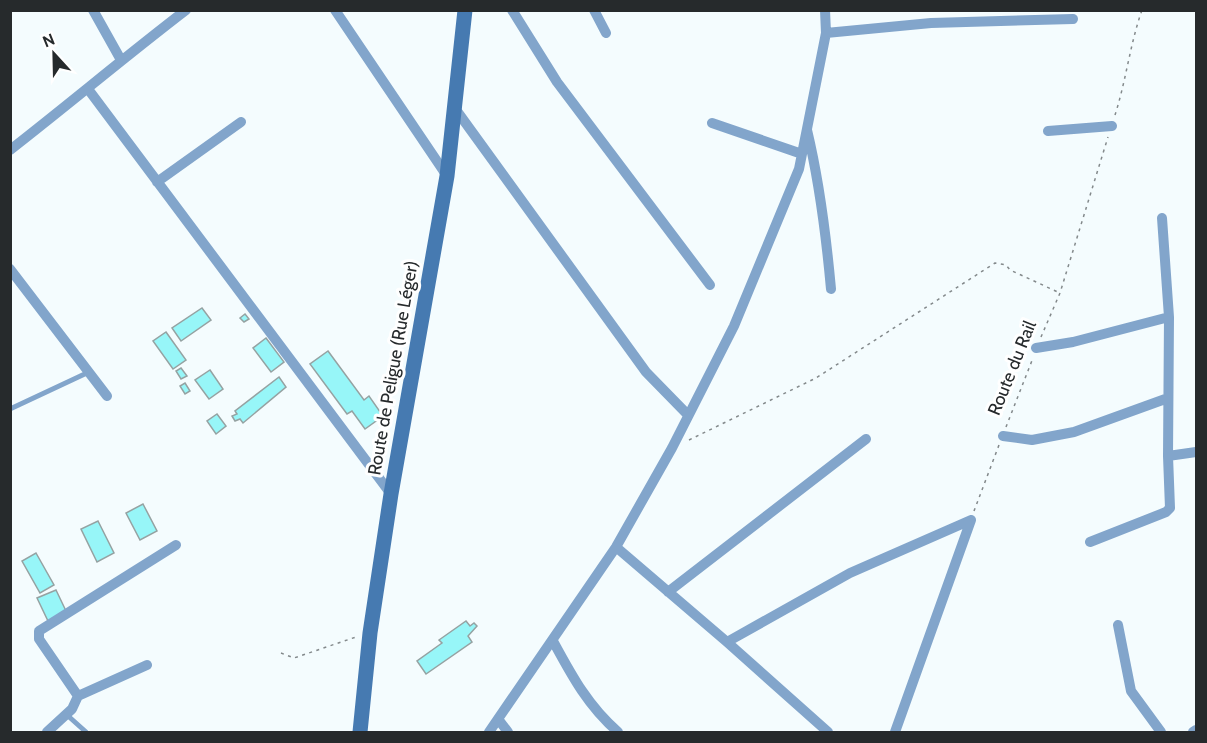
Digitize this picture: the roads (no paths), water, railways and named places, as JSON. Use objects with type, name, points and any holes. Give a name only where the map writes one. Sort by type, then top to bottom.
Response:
[{"type":"street","points":[[93,10],[121,60]]},
{"type":"street","points":[[10,150],[186,10]]},
{"type":"street","points":[[335,10],[447,176]]},
{"type":"street","name":"Route de Peligue (Rue Léger)","points":[[360,732],[370,633],[391,494],[447,176],[465,10]]},
{"type":"street","points":[[513,10],[557,82],[710,285]]},
{"type":"street","points":[[594,10],[606,33]]},
{"type":"street","points":[[489,732],[616,547],[672,448],[734,326],[799,169],[826,33],[825,10]]},
{"type":"street","points":[[826,33],[931,23],[1072,20]]},
{"type":"street","points":[[88,90],[391,494]]},
{"type":"street","points":[[453,107],[646,372],[688,414]]},
{"type":"street","points":[[157,182],[241,122]]},
{"type":"street","points":[[712,123],[801,154]]},
{"type":"street","points":[[807,126],[825,216],[831,289]]},
{"type":"street","points":[[1047,131],[1112,126]]},
{"type":"street","points":[[1090,542],[1166,512],[1170,508],[1169,317],[1162,218]]},
{"type":"street","points":[[10,269],[15,283],[107,396]]},
{"type":"street","points":[[1036,348],[1073,342],[1169,317]]},
{"type":"street","points":[[1003,436],[1032,440],[1074,432],[1168,398]]},
{"type":"street","points":[[668,592],[866,438]]},
{"type":"street","points":[[1168,456],[1197,452]]},
{"type":"street","points":[[727,642],[850,573],[970,520],[895,732]]},
{"type":"street","points":[[78,696],[39,639],[39,632],[176,545]]},
{"type":"street","points":[[616,547],[828,732]]},
{"type":"street","points":[[1118,625],[1131,691],[1161,732]]},
{"type":"street","points":[[553,641],[578,686],[599,716],[618,732]]},
{"type":"street","points":[[47,732],[67,715],[78,696],[147,665]]},
{"type":"street","points":[[498,718],[507,732]]},
{"type":"lane","points":[[10,409],[89,372]]},
{"type":"lane","points":[[67,715],[86,732]]}]
